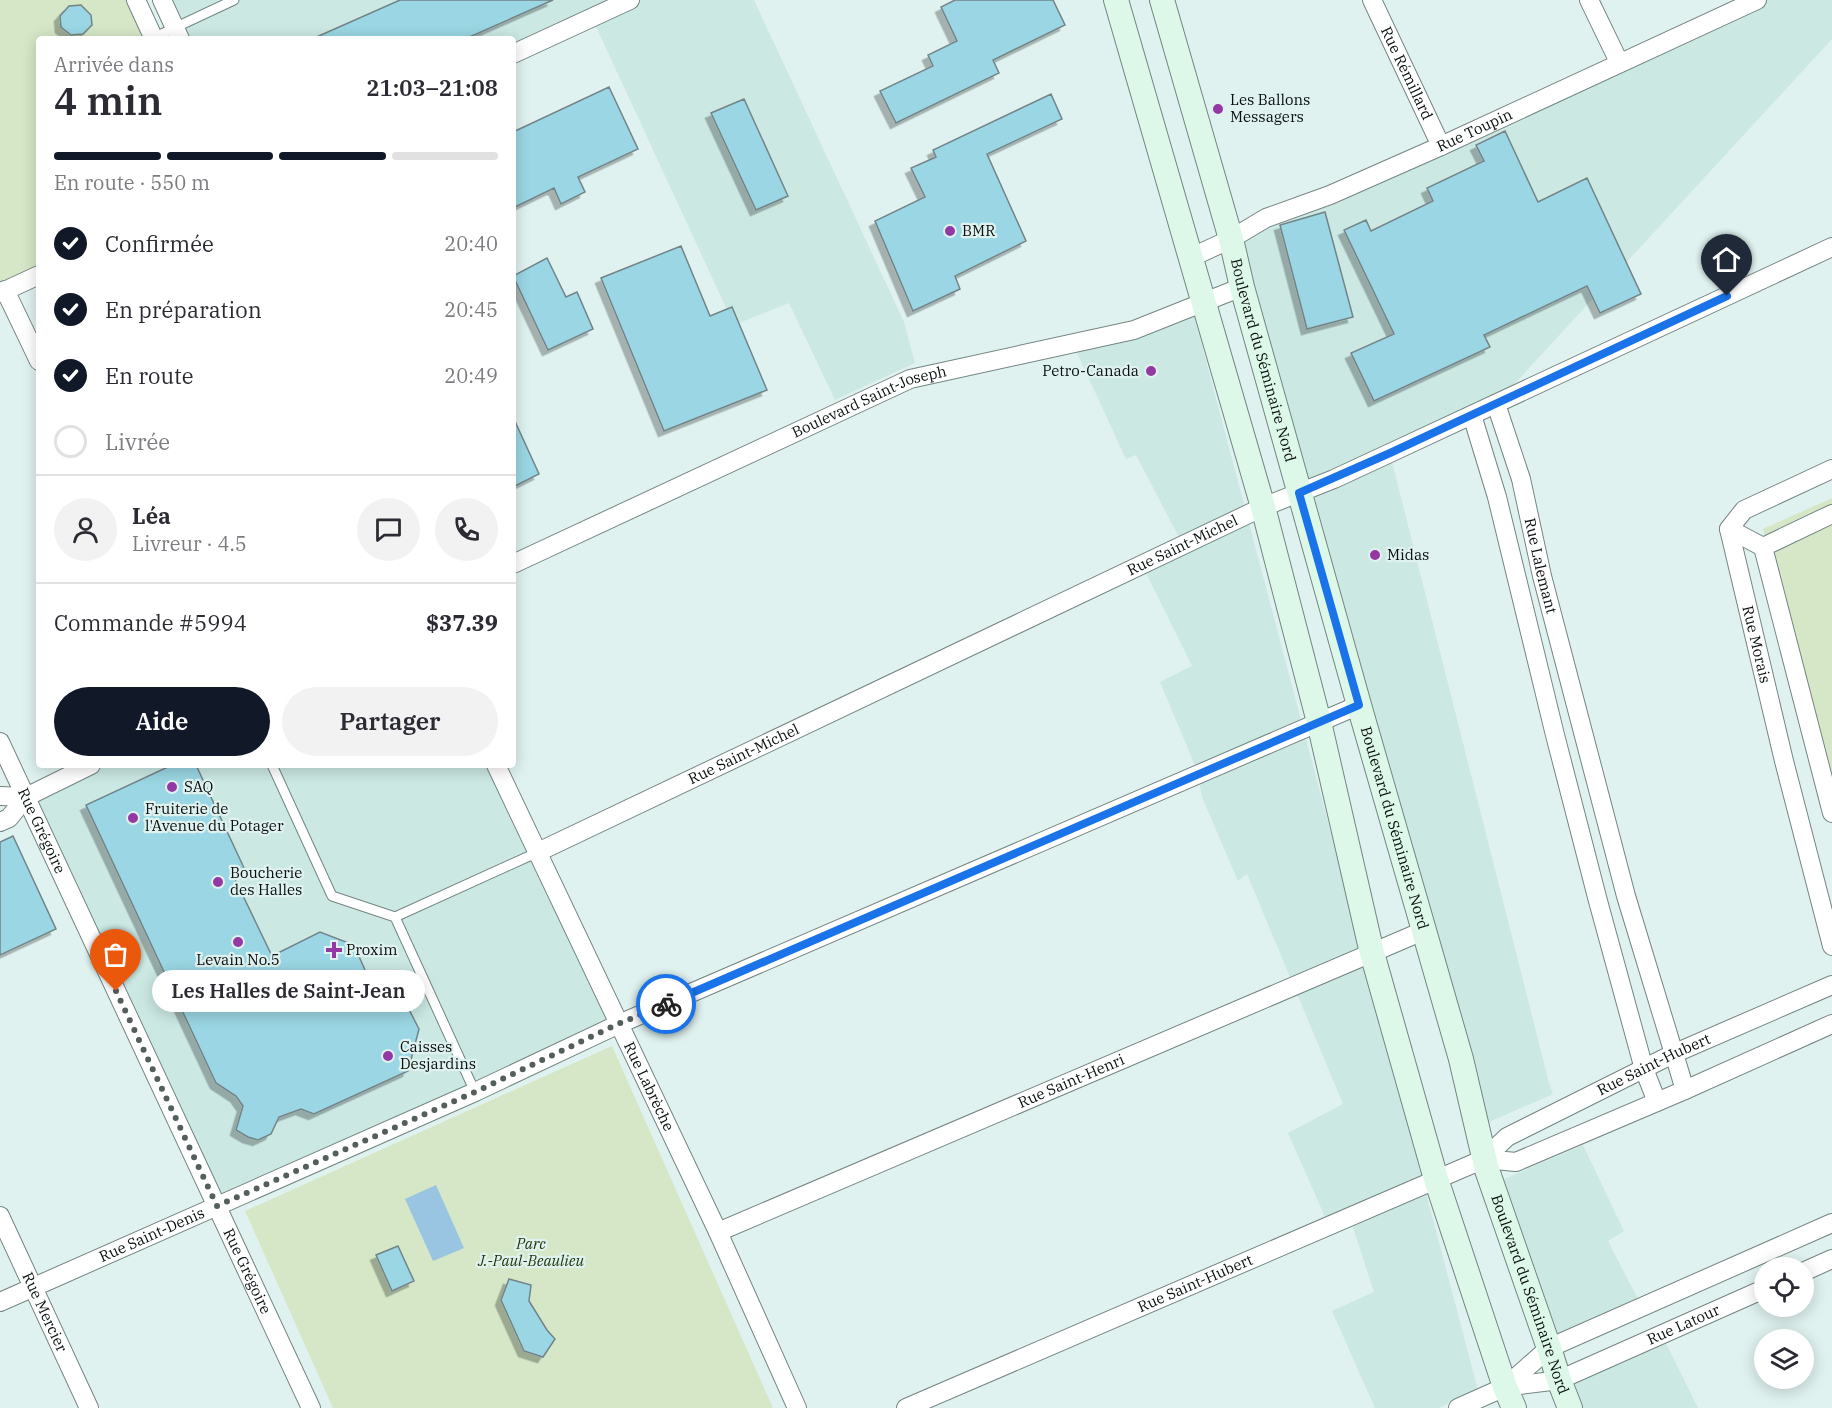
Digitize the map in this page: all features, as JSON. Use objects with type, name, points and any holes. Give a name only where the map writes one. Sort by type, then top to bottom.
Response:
[{"type":"main road","points":[[1116,0],[1263,507],[1319,722],[1372,953],[1436,1179],[1509,1398]]},
{"type":"main road","name":"Boulevard du Séminaire Nord","points":[[1162,0],[1231,239],[1299,493],[1461,1059],[1484,1159],[1570,1408]]},
{"type":"street","points":[[136,0],[152,36]]},
{"type":"street","points":[[162,0],[177,33]]},
{"type":"street","points":[[516,53],[630,0]]},
{"type":"street","name":"Rue Rémillard","points":[[1372,0],[1441,146]]},
{"type":"street","points":[[1589,0],[1619,62]]},
{"type":"street","name":"Rue Toupin","points":[[1192,257],[1231,239],[1266,218],[1330,195],[1441,146],[1757,0]]},
{"type":"street","name":"Rue Saint-Michel","points":[[536,853],[1263,507],[1334,479],[1832,247]]},
{"type":"street","points":[[36,276],[3,292],[36,355]]},
{"type":"street","name":"Boulevard Saint-Joseph","points":[[516,563],[910,379],[1134,330],[1242,287]]},
{"type":"street","name":"Rue Lalemant","points":[[1496,404],[1521,479],[1542,576],[1626,896],[1685,1090]]},
{"type":"street","name":"Rue Lalemant","points":[[1472,415],[1497,497],[1598,901],[1644,1069],[1657,1102]]},
{"type":"street","points":[[1832,469],[1744,510],[1729,529],[1763,547],[1832,514]]},
{"type":"street","name":"Rue Morais","points":[[1729,529],[1784,761],[1832,946]]},
{"type":"street","name":"Rue Morais","points":[[1763,547],[1832,813]]},
{"type":"street","name":"Rue Saint-Denis","points":[[0,1302],[475,1092],[618,1024],[1359,705]]},
{"type":"street","points":[[1555,735],[1582,729]]},
{"type":"street","name":"Rue Grégoire","points":[[0,742],[311,1408]]},
{"type":"street","points":[[1784,761],[1817,754]]},
{"type":"street","points":[[0,822],[9,818],[26,797],[86,768]]},
{"type":"street","name":"Rue Labrèche","points":[[497,768],[718,1232],[797,1408]]},
{"type":"street","points":[[0,796],[26,797]]},
{"type":"street","points":[[1598,901],[1626,896]]},
{"type":"street","name":"Rue Saint-Henri","points":[[718,1232],[1423,931]]},
{"type":"street","name":"Rue Saint-Hubert","points":[[906,1408],[1484,1159],[1507,1137],[1673,1054],[1832,985]]},
{"type":"street","name":"Rue Saint-Hubert","points":[[1484,1159],[1516,1162],[1832,1024]]},
{"type":"street","name":"Rue Mercier","points":[[0,1216],[89,1408]]},
{"type":"street","name":"Rue Latour","points":[[1509,1398],[1549,1348],[1832,1223]]},
{"type":"street","points":[[1814,1267],[1832,1259]]},
{"type":"street","name":"Rue Latour","points":[[1711,1276],[1726,1306]]},
{"type":"street","name":"Rue Latour","points":[[1458,1408],[1509,1398],[1559,1380],[1754,1293]]},
{"type":"street","name":"Rue Latour","points":[[1626,1314],[1639,1345]]},
{"type":"lane","points":[[177,33],[234,0]]},
{"type":"lane","points":[[273,768],[332,896],[395,917],[536,853]]},
{"type":"lane","points":[[395,917],[475,1092]]},
{"type":"shaded area","points":[[171,0],[607,0],[516,43],[516,36],[189,36]]},
{"type":"shaded area","points":[[630,0],[754,0],[904,322],[915,363],[835,400],[789,303],[734,325],[592,18]]},
{"type":"shaded area","points":[[1757,0],[1832,0],[1832,39],[1496,404],[1390,454],[1553,1094],[1489,1122],[1461,1059],[1231,239]]},
{"type":"shaded area","points":[[1194,315],[1478,1390],[1439,1408],[1375,1408],[1332,1311],[1374,1292],[1350,1218],[1329,1226],[1288,1133],[1343,1104],[1247,874],[1238,881],[1202,797],[1197,770],[1160,682],[1192,666],[1142,565],[1183,545],[1136,455],[1126,459],[1076,351]]},
{"type":"shaded area","points":[[86,768],[498,768],[619,1024],[217,1206],[26,797]]},
{"type":"shaded area","points":[[1583,1145],[1624,1231],[1608,1241],[1642,1307],[1549,1348],[1500,1181]]},
{"type":"shaded area","points":[[1662,1335],[1698,1408],[1570,1408],[1559,1380]]},
{"type":"green space","points":[[0,0],[136,0],[153,36],[36,36],[36,277],[0,294]]},
{"type":"green space","points":[[1832,498],[1832,774],[1763,529]]},
{"type":"green space","name":"Parc J.-Paul-Beaulieu","points":[[612,1046],[773,1408],[333,1408],[245,1211]]},
{"type":"water","points":[[436,1185],[464,1248],[433,1261],[405,1199]]},
{"type":"building","points":[[400,0],[553,0],[472,36],[319,36]]},
{"type":"building","points":[[955,0],[1053,0],[1065,25],[993,60],[999,73],[896,123],[880,91],[933,66],[928,55],[957,41],[941,7]]},
{"type":"building","points":[[81,5],[91,15],[92,25],[83,34],[71,35],[61,27],[60,16],[69,6]]},
{"type":"building","points":[[609,87],[638,149],[578,177],[585,192],[561,204],[554,188],[516,207],[516,131]]},
{"type":"building","name":"BMR","points":[[1051,94],[1062,119],[987,154],[1026,241],[955,276],[960,289],[913,311],[875,221],[925,197],[911,168],[936,157],[933,150]]},
{"type":"building","points":[[744,99],[788,196],[756,210],[711,113]]},
{"type":"building","points":[[1505,131],[1538,202],[1587,178],[1641,294],[1600,313],[1587,286],[1484,335],[1490,347],[1374,401],[1351,353],[1394,334],[1344,230],[1366,220],[1371,231],[1433,201],[1427,188],[1484,161],[1476,145]]},
{"type":"building","points":[[1325,212],[1353,317],[1307,329],[1280,225]]},
{"type":"building","points":[[681,246],[710,316],[732,307],[767,390],[664,431],[601,278]]},
{"type":"building","points":[[547,258],[566,297],[577,292],[593,329],[548,350],[516,282],[516,274]]},
{"type":"building","points":[[516,424],[539,474],[516,486]]},
{"type":"building","points":[[166,768],[197,768],[245,870],[233,875],[272,956],[320,932],[354,945],[369,979],[398,988],[419,1029],[408,1071],[314,1114],[301,1109],[279,1117],[271,1134],[258,1140],[236,1130],[243,1106],[236,1096],[216,1083],[86,805]]},
{"type":"building","points":[[13,836],[56,929],[0,955],[0,842]]},
{"type":"building","points":[[398,1246],[414,1281],[392,1291],[376,1255]]},
{"type":"building","points":[[509,1279],[531,1285],[529,1301],[555,1339],[543,1357],[524,1351],[501,1300]]},
{"type":"way so far","points":[[116,991],[217,1206],[475,1092],[618,1024],[666,1004]]},
{"type":"place","name":"Les Ballons Messagers","points":[[1218,109]]},
{"type":"place","name":"BMR","points":[[950,231]]},
{"type":"place","name":"Petro-Canada","points":[[1151,371]]},
{"type":"place","name":"Midas","points":[[1375,555]]},
{"type":"place","name":"SAQ","points":[[172,787]]},
{"type":"place","name":"Fruiterie de l'Avenue du Potager","points":[[133,818]]},
{"type":"place","name":"Boucherie des Halles","points":[[218,882]]},
{"type":"place","name":"Levain No.5","points":[[238,942]]},
{"type":"place","name":"Proxim","points":[[334,950]]},
{"type":"place","name":"Les Halles de Saint-Jean","points":[[116,991]]},
{"type":"place","name":"Caisses Desjardins","points":[[388,1056]]},
{"type":"route","points":[[666,1004],[1359,705],[1299,493],[1334,479],[1727,296]]}]
